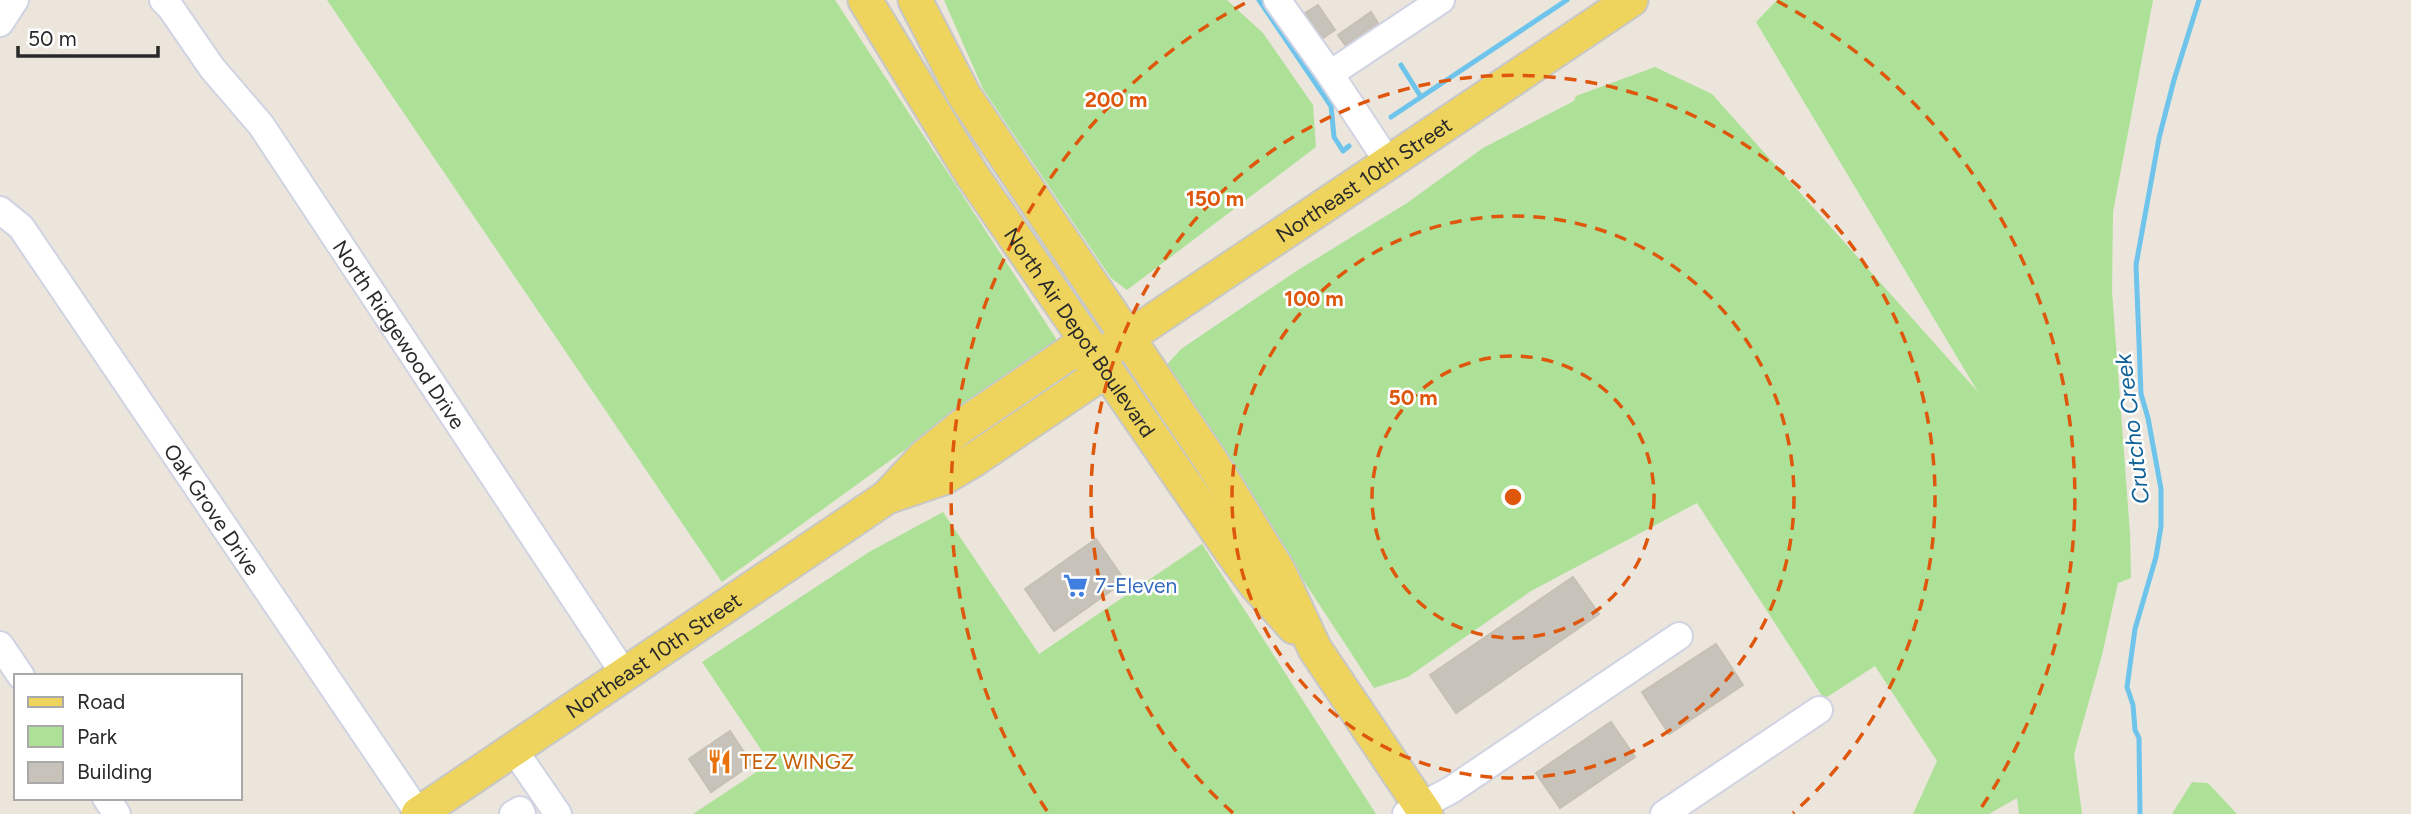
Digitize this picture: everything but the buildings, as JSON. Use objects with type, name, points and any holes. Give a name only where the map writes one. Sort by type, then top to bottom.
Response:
[{"type":"main road","name":"North Air Depot Boulevard","points":[[865,0],[972,175],[1097,358],[1238,561],[1256,585],[1315,649]]},
{"type":"main road","name":"North Air Depot Boulevard","points":[[915,0],[964,95],[1247,517],[1278,570],[1315,649],[1418,811]]},
{"type":"main road","name":"Northeast 10th Street","points":[[418,814],[887,497],[925,456],[962,426],[1072,351],[1097,358],[1630,0]]},
{"type":"street","points":[[0,23],[15,0]]},
{"type":"street","name":"North Ridgewood Drive","points":[[163,0],[212,68],[261,125],[625,675]]},
{"type":"street","points":[[1278,0],[1388,162]]},
{"type":"street","points":[[1330,74],[1441,0]]},
{"type":"street","name":"Oak Grove Drive","points":[[0,209],[21,228],[418,814]]},
{"type":"street","points":[[1418,811],[1679,636]]},
{"type":"street","points":[[0,645],[21,674]]},
{"type":"street","points":[[1664,814],[1819,710]]},
{"type":"street","points":[[514,750],[558,814]]},
{"type":"street","points":[[513,814],[520,810],[522,814]]},
{"type":"green space","points":[[327,0],[835,0],[1057,340],[722,582]]},
{"type":"green space","points":[[944,0],[1227,0],[1263,33],[1313,105],[1316,147],[1127,290],[1111,278],[983,89]]},
{"type":"green space","points":[[1777,0],[2153,0],[2113,212],[2112,291],[2131,578],[2118,583],[2102,655],[2074,754],[2082,814],[2019,814],[2017,798],[1989,814],[1913,814],[1937,761],[1875,666],[1824,699],[1697,503],[1531,591],[1408,677],[1374,688],[1164,368],[1181,349],[1298,270],[1407,203],[1483,148],[1574,101],[1576,96],[1655,67],[1712,94],[1978,392],[1756,22]]},
{"type":"green space","points":[[943,512],[1039,654],[1202,544],[1376,814],[693,814],[770,763],[702,662],[869,552]]},
{"type":"green space","points":[[2192,782],[2208,783],[2237,814],[2172,814]]},
{"type":"waterway","points":[[1259,0],[1331,106],[1334,137],[1343,151],[1349,146]]},
{"type":"waterway","points":[[1391,117],[1567,0]]},
{"type":"waterway","name":"Crutcho Creek","points":[[2140,814],[2139,738],[2127,687],[2135,629],[2156,557],[2161,526],[2161,489],[2141,394],[2136,265],[2159,138],[2199,0]]},
{"type":"waterway","points":[[1401,65],[1421,97]]},
{"type":"place","name":"7-Eleven","points":[[1075,585]]},
{"type":"place","name":"TEZ WINGZ","points":[[720,761]]}]
